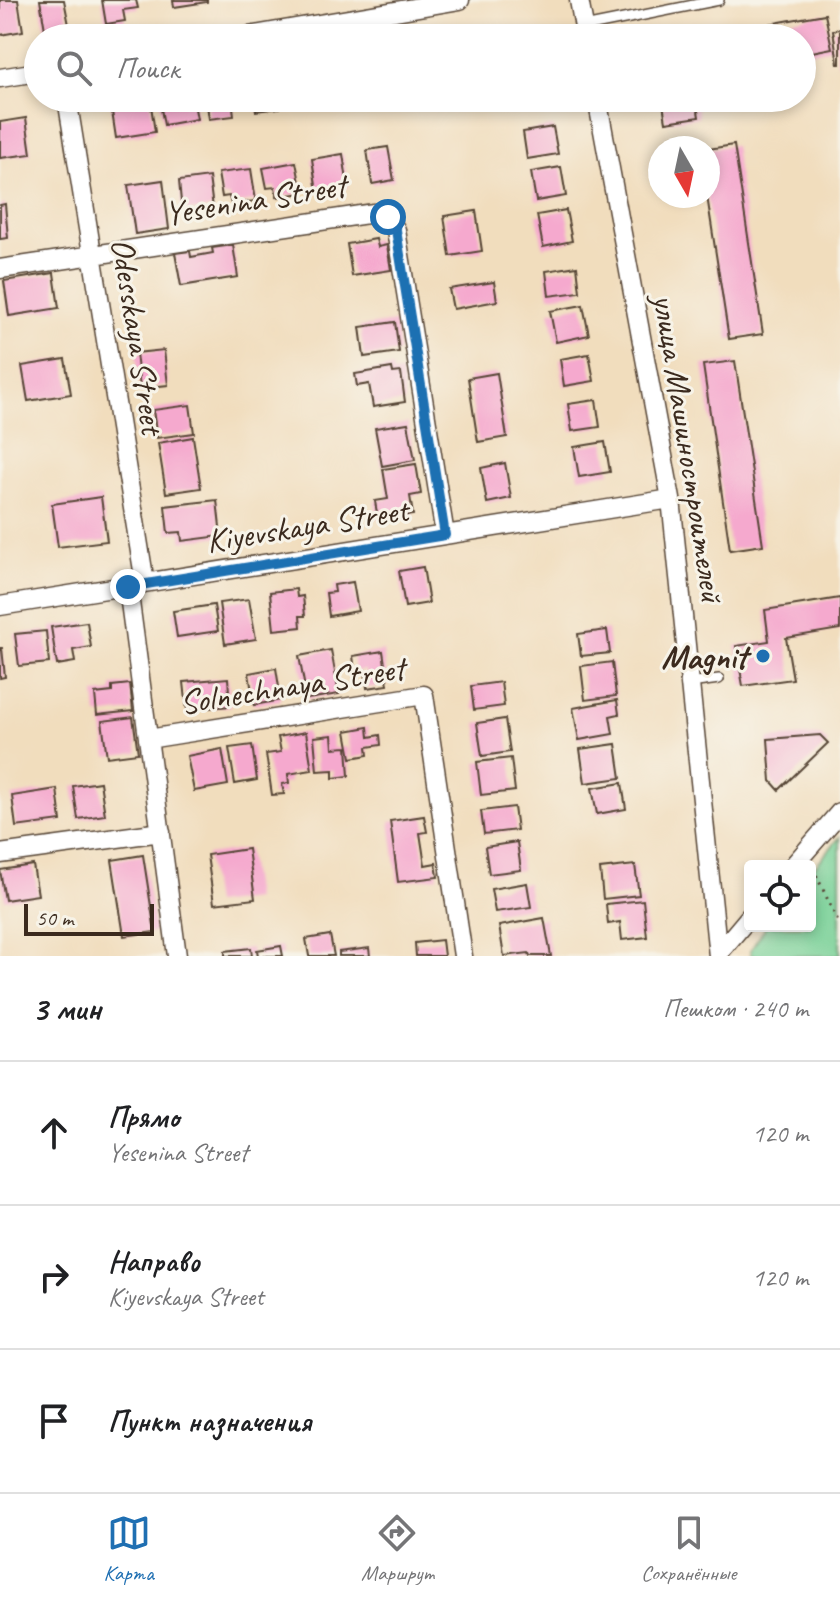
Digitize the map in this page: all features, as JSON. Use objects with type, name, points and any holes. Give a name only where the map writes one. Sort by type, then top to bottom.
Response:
[{"type":"street","points":[[319,24],[460,0]]},
{"type":"street","points":[[579,0],[584,24]]},
{"type":"street","points":[[0,78],[24,74]]},
{"type":"street","name":"Odesskaya Street","points":[[69,112],[137,585],[148,739],[177,956]]},
{"type":"street","name":"улица Машиностроителей","points":[[600,112],[671,499],[713,955]]},
{"type":"street","name":"Yesenina Street","points":[[0,269],[374,213],[388,217],[396,230],[445,535]]},
{"type":"street","name":"Kiyevskaya Street","points":[[0,606],[671,499]]},
{"type":"street","name":"Solnechnaya Street","points":[[148,739],[424,695],[463,956]]},
{"type":"street","points":[[806,860],[840,812]]},
{"type":"street","points":[[0,854],[161,832]]},
{"type":"street","points":[[713,955],[744,922]]},
{"type":"lane","points":[[618,24],[719,0]]},
{"type":"lane","points":[[690,683],[719,679]]},
{"type":"path","points":[[816,887],[840,926]]},
{"type":"green space","points":[[840,837],[840,956],[751,956],[750,951],[762,932],[816,932],[816,865]]},
{"type":"building","points":[[0,0],[18,0],[23,31],[0,35]]},
{"type":"building","points":[[40,0],[64,0],[69,24],[44,24]]},
{"type":"building","points":[[102,0],[136,0],[138,8],[123,10],[125,21],[106,24]]},
{"type":"building","points":[[173,0],[207,0],[207,2],[174,7]]},
{"type":"building","points":[[825,14],[832,48],[816,51],[816,24],[768,24]]},
{"type":"building","points":[[840,29],[840,64],[838,64],[833,30]]},
{"type":"building","points":[[112,112],[152,112],[155,132],[116,138]]},
{"type":"building","points":[[162,112],[196,112],[197,119],[164,125]]},
{"type":"building","points":[[208,112],[234,112],[234,116],[209,119]]},
{"type":"building","points":[[664,112],[698,112],[699,117],[666,122]]},
{"type":"building","points":[[26,118],[31,154],[0,158],[0,122]]},
{"type":"building","points":[[553,127],[558,154],[527,159],[523,132]]},
{"type":"building","points":[[734,145],[763,334],[729,339],[709,208],[720,208],[720,147]]},
{"type":"building","points":[[388,147],[394,180],[372,184],[367,150]]},
{"type":"building","points":[[343,154],[348,187],[317,192],[312,159]]},
{"type":"building","points":[[296,162],[302,193],[277,197],[275,187],[267,188],[263,168]]},
{"type":"building","points":[[561,167],[566,196],[536,201],[531,172]]},
{"type":"building","points":[[251,169],[256,201],[231,204],[229,196],[222,197],[218,173]]},
{"type":"building","points":[[209,177],[213,208],[182,212],[179,181]]},
{"type":"building","points":[[163,180],[169,229],[135,234],[128,185]]},
{"type":"building","points":[[5,204],[8,238],[0,239],[0,205]]},
{"type":"building","points":[[566,210],[572,241],[543,247],[537,215]]},
{"type":"building","points":[[476,211],[482,251],[450,256],[444,216]]},
{"type":"building","points":[[376,239],[378,247],[387,245],[391,270],[352,276],[347,244]]},
{"type":"building","points":[[233,245],[238,277],[181,286],[175,253],[190,251],[191,257],[213,253],[212,248]]},
{"type":"building","points":[[577,266],[580,292],[549,296],[546,271]]},
{"type":"building","points":[[54,273],[59,308],[9,316],[4,281]]},
{"type":"building","points":[[494,282],[497,301],[453,309],[449,289]]},
{"type":"building","points":[[583,305],[589,335],[556,342],[550,311]]},
{"type":"building","points":[[395,322],[399,352],[364,357],[360,327]]},
{"type":"building","points":[[164,350],[168,385],[140,388],[136,353]]},
{"type":"building","points":[[589,354],[594,381],[564,386],[560,359]]},
{"type":"building","points":[[65,359],[71,394],[28,401],[22,366]]},
{"type":"building","points":[[735,361],[763,545],[730,550],[703,365]]},
{"type":"building","points":[[392,368],[393,373],[401,372],[405,402],[373,407],[369,384],[357,386],[355,374]]},
{"type":"building","points":[[497,373],[507,437],[478,442],[468,378]]},
{"type":"building","points":[[596,400],[600,427],[572,431],[568,404]]},
{"type":"building","points":[[190,405],[194,433],[157,438],[153,410]]},
{"type":"building","points":[[408,423],[415,460],[382,466],[375,428]]},
{"type":"building","points":[[193,437],[201,488],[166,493],[158,443]]},
{"type":"building","points":[[605,442],[610,472],[579,477],[574,447]]},
{"type":"building","points":[[505,463],[511,498],[487,503],[481,468]]},
{"type":"building","points":[[416,464],[421,494],[410,496],[413,515],[378,520],[375,501],[388,499],[383,469]]},
{"type":"building","points":[[101,497],[107,541],[58,547],[52,504]]},
{"type":"building","points":[[217,500],[221,536],[182,541],[181,532],[168,533],[165,506]]},
{"type":"building","points":[[423,567],[429,603],[405,607],[399,571]]},
{"type":"building","points":[[353,582],[358,611],[329,616],[326,593],[335,592],[334,585]]},
{"type":"building","points":[[296,589],[297,597],[303,596],[305,616],[300,616],[301,627],[274,630],[270,592]]},
{"type":"building","points":[[840,598],[840,629],[786,638],[793,679],[743,686],[736,646],[769,641],[765,610]]},
{"type":"building","points":[[249,599],[256,639],[225,644],[219,603]]},
{"type":"building","points":[[214,605],[218,631],[177,637],[173,611]]},
{"type":"building","points":[[87,622],[91,647],[73,650],[75,662],[57,665],[51,627]]},
{"type":"building","points":[[607,630],[610,653],[581,656],[578,634]]},
{"type":"building","points":[[46,631],[49,663],[19,666],[15,634]]},
{"type":"building","points":[[0,648],[5,677],[0,678]]},
{"type":"building","points":[[331,650],[339,694],[307,699],[299,656]]},
{"type":"building","points":[[383,651],[388,685],[367,688],[365,670],[355,671],[353,656]]},
{"type":"building","points":[[612,662],[616,696],[585,700],[581,666]]},
{"type":"building","points":[[276,668],[281,700],[254,705],[249,673]]},
{"type":"building","points":[[228,678],[230,706],[187,710],[184,682]]},
{"type":"building","points":[[501,682],[504,706],[474,710],[471,686]]},
{"type":"building","points":[[130,684],[133,711],[97,715],[95,694],[112,692],[112,686]]},
{"type":"building","points":[[617,700],[619,714],[610,716],[613,734],[579,740],[573,708]]},
{"type":"building","points":[[133,717],[138,753],[107,757],[102,721]]},
{"type":"building","points":[[505,719],[510,752],[482,756],[477,723]]},
{"type":"building","points":[[368,727],[369,737],[380,735],[381,745],[367,747],[368,755],[351,758],[346,731]]},
{"type":"building","points":[[306,732],[312,770],[288,774],[289,783],[282,784],[284,794],[272,795],[266,754],[281,752],[278,737]]},
{"type":"building","points":[[332,735],[333,748],[347,747],[349,776],[333,778],[333,770],[317,771],[314,737]]},
{"type":"building","points":[[820,735],[828,743],[779,790],[771,781],[768,739]]},
{"type":"building","points":[[616,744],[621,778],[585,783],[580,749]]},
{"type":"building","points":[[252,745],[257,780],[235,784],[229,748]]},
{"type":"building","points":[[222,749],[228,785],[194,791],[187,756]]},
{"type":"building","points":[[511,758],[515,791],[481,795],[477,762]]},
{"type":"building","points":[[100,782],[105,815],[78,819],[73,786]]},
{"type":"building","points":[[622,783],[626,809],[597,814],[592,788]]},
{"type":"building","points":[[57,789],[61,821],[16,827],[12,796]]},
{"type":"building","points":[[514,807],[517,830],[484,834],[481,811]]},
{"type":"building","points":[[424,816],[427,832],[420,833],[425,865],[436,863],[438,877],[398,882],[390,821]]},
{"type":"building","points":[[517,842],[521,870],[489,874],[485,847]]},
{"type":"building","points":[[248,849],[255,899],[214,904],[207,855]]},
{"type":"building","points":[[143,855],[155,932],[124,936],[112,860]]},
{"type":"building","points":[[33,865],[38,895],[5,900],[0,870]]},
{"type":"building","points":[[635,865],[639,895],[603,899],[600,869]]},
{"type":"building","points":[[527,883],[531,907],[495,912],[491,889]]},
{"type":"building","points":[[643,900],[647,937],[622,940],[620,922],[608,924],[606,904]]},
{"type":"building","points":[[544,918],[551,956],[530,956],[529,953],[504,956],[499,926]]},
{"type":"building","points":[[330,935],[334,956],[309,956],[306,939]]},
{"type":"building","points":[[442,940],[444,956],[416,956],[415,943]]},
{"type":"building","points":[[281,946],[283,956],[258,956],[257,950]]},
{"type":"building","points":[[251,948],[252,956],[225,956],[225,951]]},
{"type":"building","points":[[369,948],[370,956],[339,956],[339,952]]},
{"type":"place","name":"Magnit","points":[[763,656]]},
{"type":"route","points":[[128,587],[445,535],[396,230],[388,217]]}]
